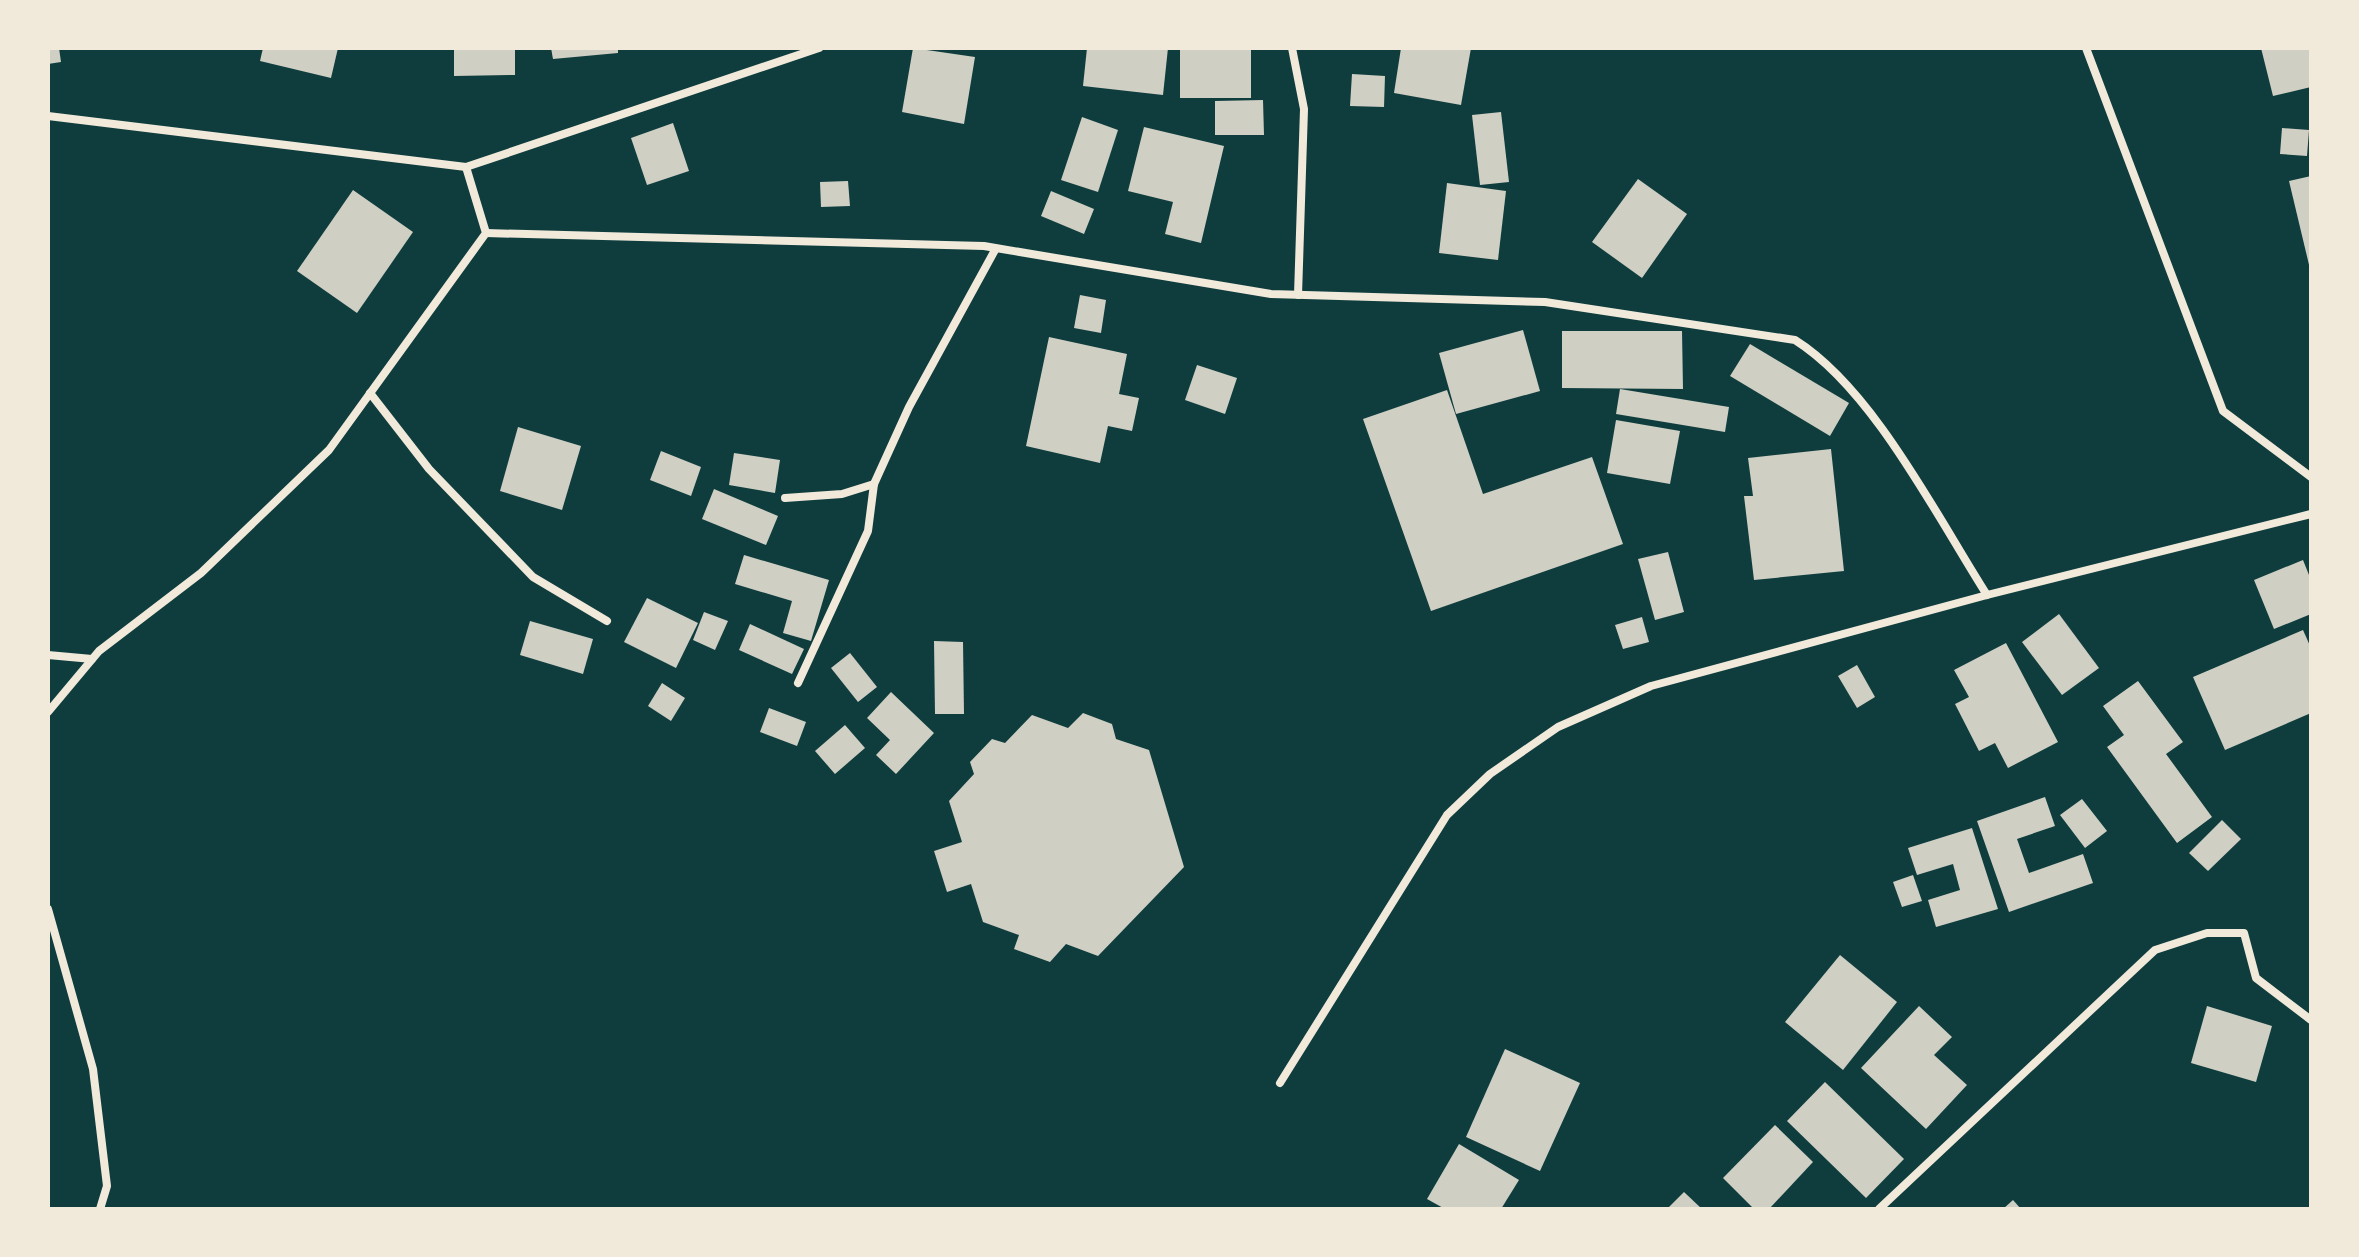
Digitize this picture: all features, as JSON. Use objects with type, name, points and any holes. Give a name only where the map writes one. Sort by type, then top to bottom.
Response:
[{"type":"street","points":[[48,116],[466,167],[819,48]]},
{"type":"street","points":[[1292,48],[1304,109],[1298,295]]},
{"type":"street","points":[[2086,48],[2223,411],[2311,477]]},
{"type":"street","points":[[466,167],[486,233]]},
{"type":"street","points":[[486,233],[984,246],[1271,294],[1545,302],[1795,340],[1822,357],[1870,412],[1987,595]]},
{"type":"street","points":[[48,712],[92,659],[222,552],[329,450],[486,233]]},
{"type":"street","points":[[798,683],[868,531],[874,484],[909,407],[995,250]]},
{"type":"street","points":[[370,393],[429,469],[533,577],[607,621]]},
{"type":"street","points":[[785,498],[842,494],[874,484]]},
{"type":"street","points":[[1280,1083],[1447,815],[1490,774],[1558,727],[1651,686],[1987,595],[2311,514]]},
{"type":"street","points":[[48,655],[92,659]]},
{"type":"street","points":[[48,909],[93,1069],[107,1186],[100,1209]]},
{"type":"street","points":[[1879,1209],[2155,950],[2207,933],[2244,933],[2256,978],[2311,1020]]},
{"type":"building","points":[[48,48],[59,48],[61,62],[48,64]]},
{"type":"building","points":[[263,48],[338,48],[331,78],[260,61]]},
{"type":"building","points":[[454,48],[515,48],[515,75],[454,76]]},
{"type":"building","points":[[551,48],[618,48],[618,53],[553,59]]},
{"type":"building","points":[[913,48],[975,57],[964,124],[902,112]]},
{"type":"building","points":[[1087,48],[1168,48],[1163,95],[1083,86]]},
{"type":"building","points":[[1180,48],[1251,48],[1251,98],[1180,98]]},
{"type":"building","points":[[1401,48],[1471,48],[1461,105],[1394,93]]},
{"type":"building","points":[[2261,48],[2310,48],[2311,87],[2273,96]]},
{"type":"building","points":[[1352,74],[1385,76],[1384,107],[1350,106]]},
{"type":"building","points":[[1263,100],[1264,135],[1215,135],[1215,101]]},
{"type":"building","points":[[1501,112],[1509,182],[1480,185],[1472,115]]},
{"type":"building","points":[[1082,117],[1118,130],[1098,192],[1061,180]]},
{"type":"building","points":[[673,123],[689,171],[647,185],[631,138]]},
{"type":"building","points":[[1144,127],[1224,146],[1201,243],[1165,234],[1173,202],[1128,191]]},
{"type":"building","points":[[2282,128],[2309,130],[2307,156],[2280,154]]},
{"type":"building","points":[[2311,176],[2311,269],[2310,269],[2289,181]]},
{"type":"building","points":[[1638,179],[1687,214],[1642,278],[1592,242]]},
{"type":"building","points":[[848,181],[850,206],[821,207],[820,182]]},
{"type":"building","points":[[1447,183],[1506,191],[1498,260],[1439,253]]},
{"type":"building","points":[[353,190],[413,232],[357,313],[297,271]]},
{"type":"building","points":[[1051,191],[1094,209],[1084,234],[1041,216]]},
{"type":"building","points":[[1080,295],[1106,300],[1101,333],[1074,328]]},
{"type":"building","points":[[1523,330],[1540,391],[1456,414],[1439,353]]},
{"type":"building","points":[[1562,331],[1682,331],[1683,389],[1562,388]]},
{"type":"building","points":[[1049,337],[1127,354],[1119,394],[1139,398],[1132,431],[1108,426],[1100,463],[1026,446]]},
{"type":"building","points":[[1750,344],[1849,403],[1830,436],[1730,376]]},
{"type":"building","points":[[1197,365],[1237,378],[1225,414],[1185,400]]},
{"type":"building","points":[[1620,389],[1729,407],[1725,432],[1616,414]]},
{"type":"building","points":[[1447,390],[1483,494],[1592,457],[1623,544],[1431,611],[1363,419]]},
{"type":"building","points":[[1616,420],[1680,431],[1670,484],[1607,473]]},
{"type":"building","points":[[518,427],[581,446],[562,510],[500,491]]},
{"type":"building","points":[[1831,449],[1844,571],[1754,580],[1744,496],[1753,496],[1748,458]]},
{"type":"building","points":[[661,451],[701,467],[691,496],[650,480]]},
{"type":"building","points":[[734,453],[780,460],[775,493],[729,485]]},
{"type":"building","points":[[714,489],[778,516],[766,545],[702,519]]},
{"type":"building","points":[[1668,552],[1684,612],[1655,620],[1638,559]]},
{"type":"building","points":[[744,555],[829,580],[811,641],[783,633],[792,601],[735,584]]},
{"type":"building","points":[[2303,560],[2311,580],[2311,614],[2274,629],[2254,580]]},
{"type":"building","points":[[647,598],[698,623],[676,668],[624,642]]},
{"type":"building","points":[[704,612],[728,621],[715,650],[693,640]]},
{"type":"building","points":[[2059,614],[2099,668],[2062,695],[2022,642]]},
{"type":"building","points":[[1642,617],[1649,642],[1623,649],[1615,625]]},
{"type":"building","points":[[530,621],[593,639],[583,674],[520,655]]},
{"type":"building","points":[[750,624],[804,649],[792,674],[739,650]]},
{"type":"building","points":[[2303,630],[2311,648],[2311,713],[2225,750],[2193,677]]},
{"type":"building","points":[[934,641],[963,642],[964,714],[935,714]]},
{"type":"building","points":[[2006,643],[2058,742],[2008,768],[1995,743],[1979,751],[1955,704],[1969,697],[1954,670]]},
{"type":"building","points":[[850,653],[877,687],[858,702],[831,668]]},
{"type":"building","points":[[1857,665],[1875,697],[1857,708],[1838,676]]},
{"type":"building","points":[[2138,681],[2183,742],[2166,754],[2212,817],[2177,843],[2107,747],[2124,735],[2103,706]]},
{"type":"building","points":[[662,683],[685,698],[671,721],[648,706]]},
{"type":"building","points":[[891,692],[934,733],[896,774],[876,755],[890,740],[867,718]]},
{"type":"building","points":[[769,708],[806,722],[797,746],[760,732]]},
{"type":"building","points":[[1083,713],[1112,724],[1116,739],[1149,750],[1184,867],[1098,956],[1066,944],[1050,962],[1014,949],[1019,935],[983,922],[971,884],[947,892],[934,851],[962,842],[949,801],[974,774],[970,762],[992,739],[1005,743],[1032,715],[1068,728]]},
{"type":"building","points":[[845,725],[865,748],[835,774],[815,751]]},
{"type":"building","points":[[2045,797],[2055,826],[2017,839],[2029,873],[2083,854],[2093,883],[2009,912],[1977,821]]},
{"type":"building","points":[[2082,799],[2107,831],[2085,848],[2060,815]]},
{"type":"building","points":[[2222,820],[2241,839],[2208,871],[2189,853]]},
{"type":"building","points":[[1972,828],[1998,909],[1936,927],[1928,900],[1960,890],[1953,864],[1917,875],[1908,848]]},
{"type":"building","points":[[1913,875],[1922,901],[1902,907],[1893,882]]},
{"type":"building","points":[[1840,955],[1897,1002],[1843,1070],[1785,1022]]},
{"type":"building","points":[[1919,1006],[1952,1037],[1934,1055],[1967,1085],[1926,1129],[1861,1068]]},
{"type":"building","points":[[2207,1006],[2272,1026],[2256,1082],[2191,1063]]},
{"type":"building","points":[[1505,1049],[1580,1083],[1540,1171],[1466,1137]]},
{"type":"building","points":[[1825,1082],[1904,1159],[1866,1198],[1787,1121]]},
{"type":"building","points":[[1775,1125],[1813,1162],[1769,1209],[1754,1209],[1723,1178]]},
{"type":"building","points":[[1459,1144],[1519,1180],[1501,1209],[1445,1209],[1427,1199]]},
{"type":"building","points":[[1684,1192],[1702,1209],[1667,1209]]},
{"type":"building","points":[[2013,1200],[2021,1209],[2003,1209]]}]
